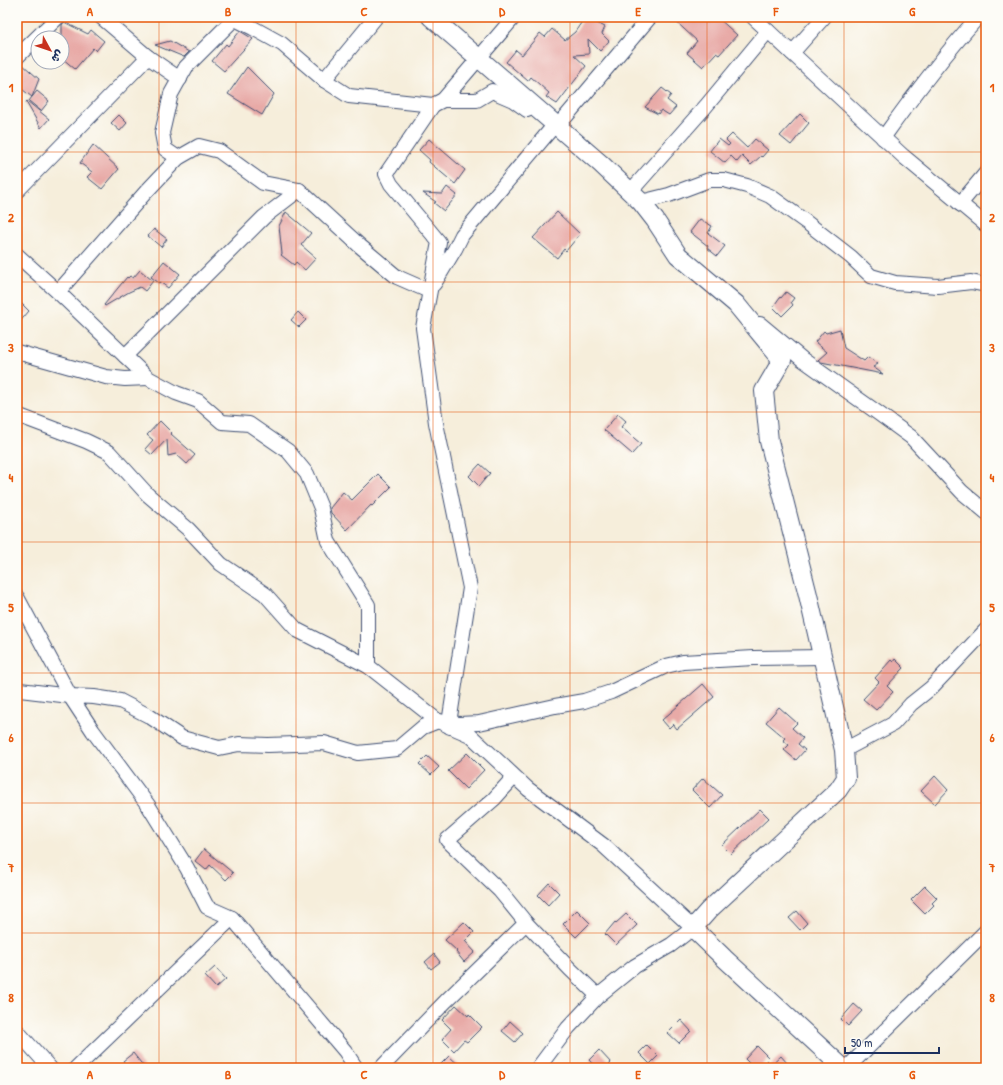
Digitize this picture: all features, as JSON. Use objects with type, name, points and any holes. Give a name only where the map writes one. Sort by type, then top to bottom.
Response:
[{"type":"street","points":[[17,57],[58,17]]},
{"type":"street","points":[[101,17],[148,57],[180,78]]},
{"type":"street","points":[[324,80],[376,17]]},
{"type":"street","points":[[432,17],[555,128],[601,164],[635,197],[655,220],[678,256],[802,359],[911,437],[962,492],[986,512]]},
{"type":"street","points":[[445,724],[470,588],[436,423],[423,328],[439,242],[391,184],[386,174],[438,103],[514,17]]},
{"type":"street","points":[[429,291],[462,235],[650,17]]},
{"type":"street","points":[[753,17],[883,138],[986,225]]},
{"type":"street","points":[[792,53],[824,17]]},
{"type":"street","points":[[883,138],[902,110],[952,46],[978,17]]},
{"type":"street","points":[[178,158],[165,149],[162,133],[171,94],[186,67],[234,18],[282,44],[324,80],[349,96],[438,103],[477,100],[492,91],[513,100],[555,128]]},
{"type":"street","points":[[635,197],[706,106],[768,31]]},
{"type":"street","points":[[17,191],[148,57]]},
{"type":"street","points":[[58,292],[178,158],[199,146],[219,151],[263,183],[299,190],[360,246],[397,277],[429,291]]},
{"type":"street","points":[[960,204],[986,173]]},
{"type":"street","points":[[635,197],[669,195],[709,180],[724,180],[747,186],[770,196],[812,226],[851,257],[871,276],[895,283],[938,286],[971,282],[986,285]]},
{"type":"street","points":[[125,356],[264,217],[299,190]]},
{"type":"street","points":[[17,255],[148,378],[176,393],[198,401],[222,422],[249,424],[288,451],[307,474],[321,508],[328,542],[368,605],[368,666]]},
{"type":"street","points":[[538,1068],[568,1028],[598,996],[635,966],[671,945],[693,928],[709,910],[838,790],[846,778],[844,750],[806,587],[769,441],[764,391],[782,360],[736,304]]},
{"type":"street","points":[[17,352],[106,377],[125,379],[148,378]]},
{"type":"street","points":[[17,415],[86,441],[109,452],[148,495],[188,528],[221,564],[265,594],[297,630],[368,666],[445,724],[470,735],[528,789],[603,845],[843,1068]]},
{"type":"street","points":[[17,597],[70,696],[93,731],[148,805],[188,868],[207,907],[232,918],[345,1051],[356,1068]]},
{"type":"street","points":[[844,750],[893,724],[911,704],[931,688],[986,630]]},
{"type":"street","points":[[17,688],[20,690],[120,701],[149,716],[182,738],[219,748],[239,744],[268,745],[324,743],[358,753],[397,750],[423,727],[445,724],[479,723],[584,701],[611,692],[666,666],[683,662],[754,658],[822,657]]},
{"type":"street","points":[[514,777],[494,798],[447,840],[500,891],[526,923],[598,996]]},
{"type":"street","points":[[76,1068],[232,918]]},
{"type":"street","points":[[381,1068],[446,1001],[526,923]]},
{"type":"street","points":[[848,1068],[986,931]]},
{"type":"street","points":[[17,1031],[50,1068]]},
{"type":"building","points":[[585,17],[605,27],[602,34],[609,41],[600,51],[588,39],[589,54],[574,55],[586,66],[557,104],[546,97],[549,93],[531,77],[528,81],[506,62],[516,50],[522,55],[540,33],[545,37],[552,29],[565,40],[575,32]]},
{"type":"building","points":[[671,17],[717,17],[737,35],[719,55],[716,53],[703,67],[687,53],[697,41]]},
{"type":"building","points":[[64,22],[88,34],[91,30],[104,41],[96,51],[93,48],[75,69],[70,65],[70,30],[62,30],[62,25]]},
{"type":"building","points":[[240,31],[253,39],[224,71],[212,61],[226,44],[228,46]]},
{"type":"building","points":[[170,41],[189,52],[184,57],[155,45]]},
{"type":"building","points":[[22,64],[39,79],[32,97],[18,86],[21,82],[17,79],[17,69]]},
{"type":"building","points":[[247,67],[274,94],[262,115],[228,94]]},
{"type":"building","points":[[662,88],[671,95],[667,100],[676,107],[669,115],[661,110],[658,114],[645,107]]},
{"type":"building","points":[[37,91],[49,101],[41,111],[29,101]]},
{"type":"building","points":[[27,101],[49,119],[41,128],[26,102]]},
{"type":"building","points":[[800,114],[809,123],[791,145],[780,136]]},
{"type":"building","points":[[119,115],[127,123],[120,131],[111,123]]},
{"type":"building","points":[[732,134],[747,148],[755,139],[768,150],[762,157],[761,156],[751,165],[742,156],[737,162],[731,156],[725,163],[710,151],[719,139],[728,146],[730,144],[726,140]]},
{"type":"building","points":[[429,139],[465,170],[455,184],[429,162],[430,160],[419,150]]},
{"type":"building","points":[[93,145],[119,169],[102,189],[87,177],[92,172],[80,163]]},
{"type":"building","points":[[447,187],[457,195],[444,211],[434,203],[436,202],[423,193],[442,194]]},
{"type":"building","points":[[286,212],[311,233],[301,245],[316,258],[305,270],[296,262],[294,265],[281,255],[279,226]]},
{"type":"building","points":[[557,212],[580,234],[566,251],[564,249],[557,258],[533,238]]},
{"type":"building","points":[[700,219],[712,226],[708,233],[725,246],[717,256],[707,248],[708,246],[690,232]]},
{"type":"building","points":[[154,229],[167,239],[161,247],[148,236]]},
{"type":"building","points":[[164,261],[180,274],[168,288],[151,277]]},
{"type":"building","points":[[140,270],[153,281],[145,291],[140,287],[105,306],[104,305],[127,277],[128,278],[130,276],[133,278]]},
{"type":"building","points":[[786,292],[794,298],[791,302],[793,305],[782,316],[773,307],[780,297],[781,298]]},
{"type":"building","points":[[17,299],[29,311],[17,325]]},
{"type":"building","points":[[298,312],[306,320],[299,327],[291,320]]},
{"type":"building","points":[[840,329],[844,348],[864,361],[868,357],[878,364],[873,367],[883,374],[821,362],[818,360],[827,352],[815,342],[824,331],[826,333]]},
{"type":"building","points":[[618,414],[626,421],[621,427],[641,444],[632,454],[604,430]]},
{"type":"building","points":[[160,421],[172,433],[171,434],[195,455],[187,464],[176,454],[168,456],[167,439],[152,455],[145,449],[153,440],[147,435]]},
{"type":"building","points":[[480,464],[490,473],[479,486],[469,476]]},
{"type":"building","points":[[378,474],[391,487],[347,530],[331,513],[330,508],[343,492],[352,500]]},
{"type":"building","points":[[895,659],[904,668],[887,686],[893,692],[876,710],[863,699],[879,682],[875,678],[891,660],[893,662]]},
{"type":"building","points":[[703,684],[714,697],[677,729],[673,724],[669,728],[662,720]]},
{"type":"building","points":[[779,707],[797,723],[792,728],[803,738],[798,744],[805,750],[796,760],[784,750],[789,745],[783,740],[785,738],[766,722]]},
{"type":"building","points":[[467,753],[484,770],[466,789],[448,771]]},
{"type":"building","points":[[427,756],[439,767],[431,775],[419,764]]},
{"type":"building","points":[[935,776],[948,790],[935,804],[921,791]]},
{"type":"building","points":[[703,778],[722,795],[710,808],[692,790]]},
{"type":"building","points":[[760,809],[769,818],[731,854],[722,845]]},
{"type":"building","points":[[204,849],[233,873],[226,880],[210,865],[206,870],[195,861]]},
{"type":"building","points":[[549,883],[559,893],[548,905],[538,895]]},
{"type":"building","points":[[925,886],[937,898],[932,903],[934,905],[925,914],[911,900]]},
{"type":"building","points":[[577,910],[590,923],[576,937],[563,924]]},
{"type":"building","points":[[797,911],[807,923],[800,930],[789,918]]},
{"type":"building","points":[[626,914],[637,925],[616,945],[605,934],[615,922],[616,923]]},
{"type":"building","points":[[464,922],[474,932],[465,941],[475,952],[464,962],[456,952],[457,951],[445,940]]},
{"type":"building","points":[[434,954],[440,962],[431,969],[425,962]]},
{"type":"building","points":[[215,967],[226,979],[216,988],[205,976]]},
{"type":"building","points":[[854,1004],[862,1011],[848,1026],[841,1019]]},
{"type":"building","points":[[456,1005],[468,1016],[469,1014],[482,1027],[467,1042],[464,1040],[454,1051],[442,1039],[451,1029],[442,1020]]},
{"type":"building","points":[[681,1020],[691,1031],[679,1043],[668,1033]]},
{"type":"building","points":[[510,1021],[523,1033],[515,1042],[502,1031]]},
{"type":"building","points":[[647,1045],[658,1056],[650,1064],[639,1053]]},
{"type":"building","points":[[757,1046],[769,1058],[759,1068],[754,1068],[745,1059]]},
{"type":"building","points":[[599,1050],[611,1063],[606,1068],[596,1068],[589,1060]]},
{"type":"building","points":[[133,1053],[145,1068],[128,1068],[123,1061]]},
{"type":"building","points":[[449,1056],[462,1068],[437,1068]]},
{"type":"building","points":[[781,1056],[787,1063],[782,1068],[768,1068]]}]
